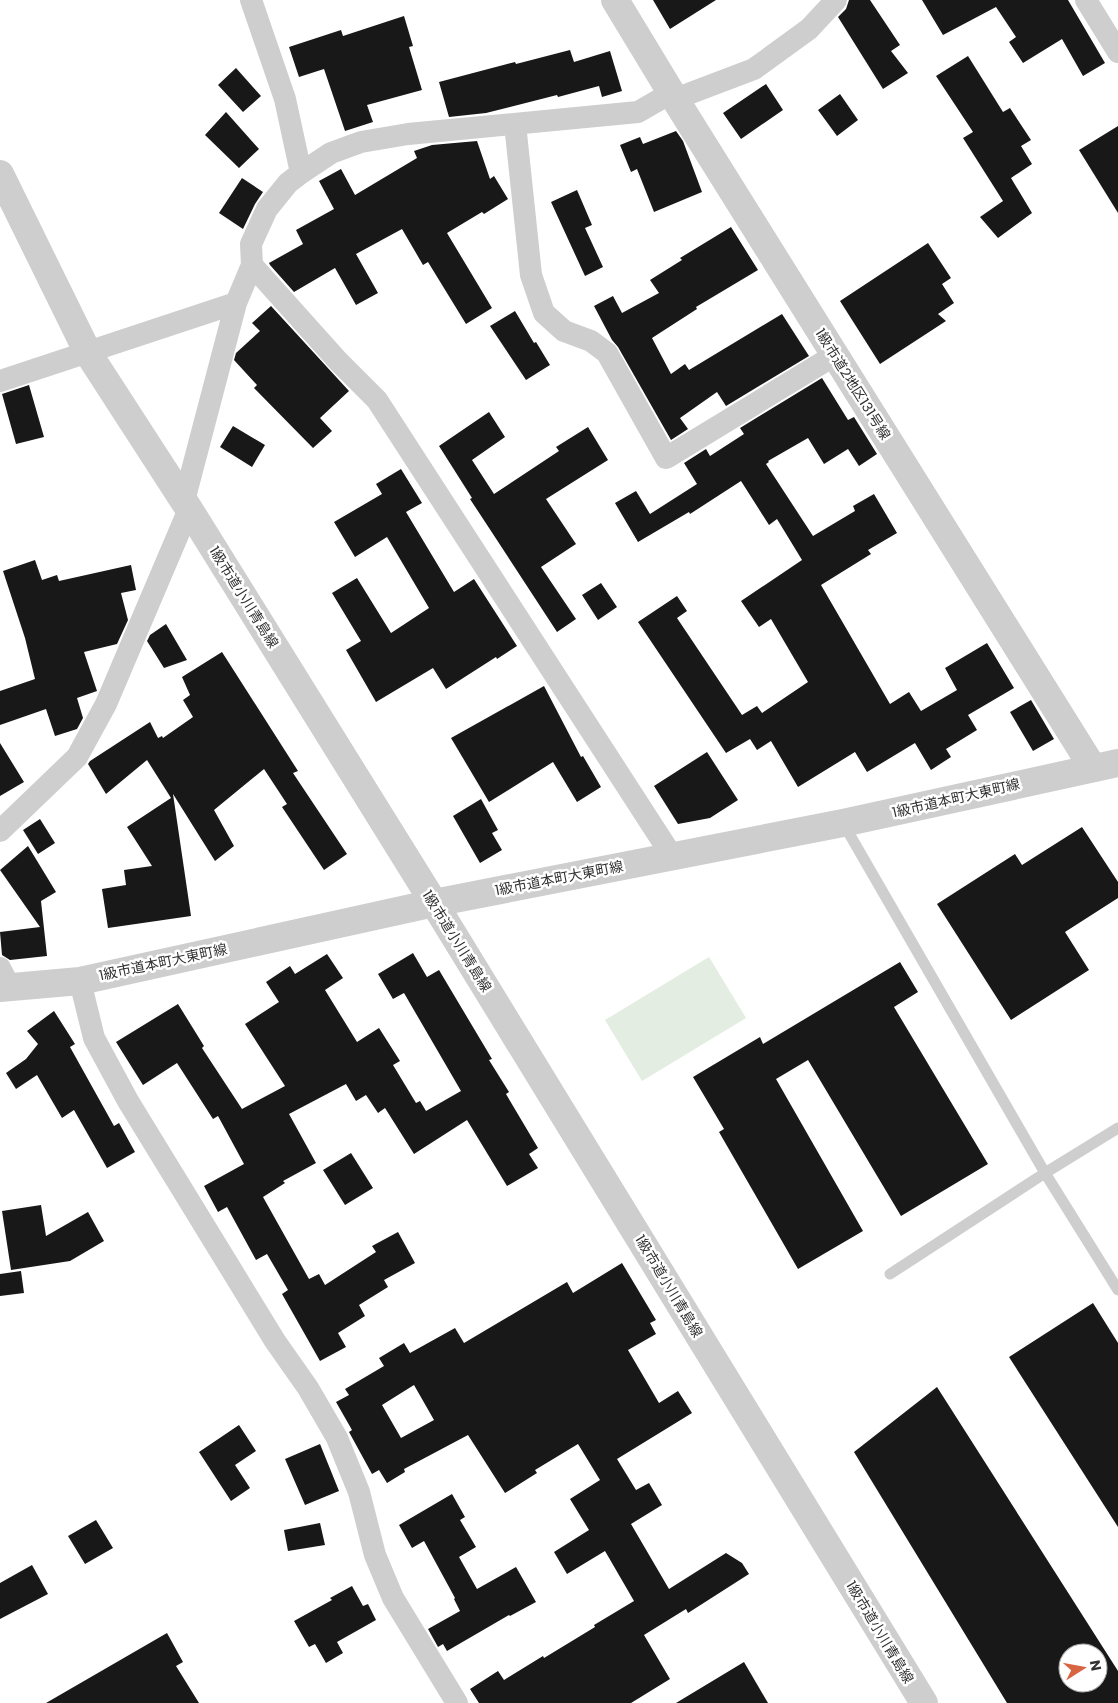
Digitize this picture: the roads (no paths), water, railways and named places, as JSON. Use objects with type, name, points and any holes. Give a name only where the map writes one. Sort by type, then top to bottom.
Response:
[{"type":"street","points":[[251,0],[285,99],[301,173]]},
{"type":"street","name":"1級市道2地区131号線","points":[[615,0],[835,355],[1105,766]]},
{"type":"street","points":[[0,831],[77,757],[106,704],[187,505],[236,303],[252,265],[251,244],[267,209],[288,183],[331,154],[361,142],[408,134],[638,112],[673,96],[754,70],[809,29],[836,0]]},
{"type":"street","points":[[1086,0],[1118,52]]},
{"type":"street","points":[[514,124],[530,275],[544,313],[564,331],[591,341],[607,353],[666,458],[835,355]]},
{"type":"street","name":"1級市道小川青島線","points":[[0,174],[88,353],[187,505],[434,903],[924,1703]]},
{"type":"street","points":[[252,265],[338,361],[377,400],[672,856]]},
{"type":"street","points":[[0,381],[236,303]]},
{"type":"street","name":"1級市道本町大東町線","points":[[3,981],[80,980],[434,903],[844,823],[1105,766]]},
{"type":"street","points":[[80,980],[94,1038],[128,1101],[275,1341],[308,1388],[337,1438],[359,1492],[375,1555],[393,1598],[457,1703]]},
{"type":"lane","points":[[844,823],[1045,1173],[1118,1290]]},
{"type":"lane","points":[[890,1274],[1118,1128]]}]
